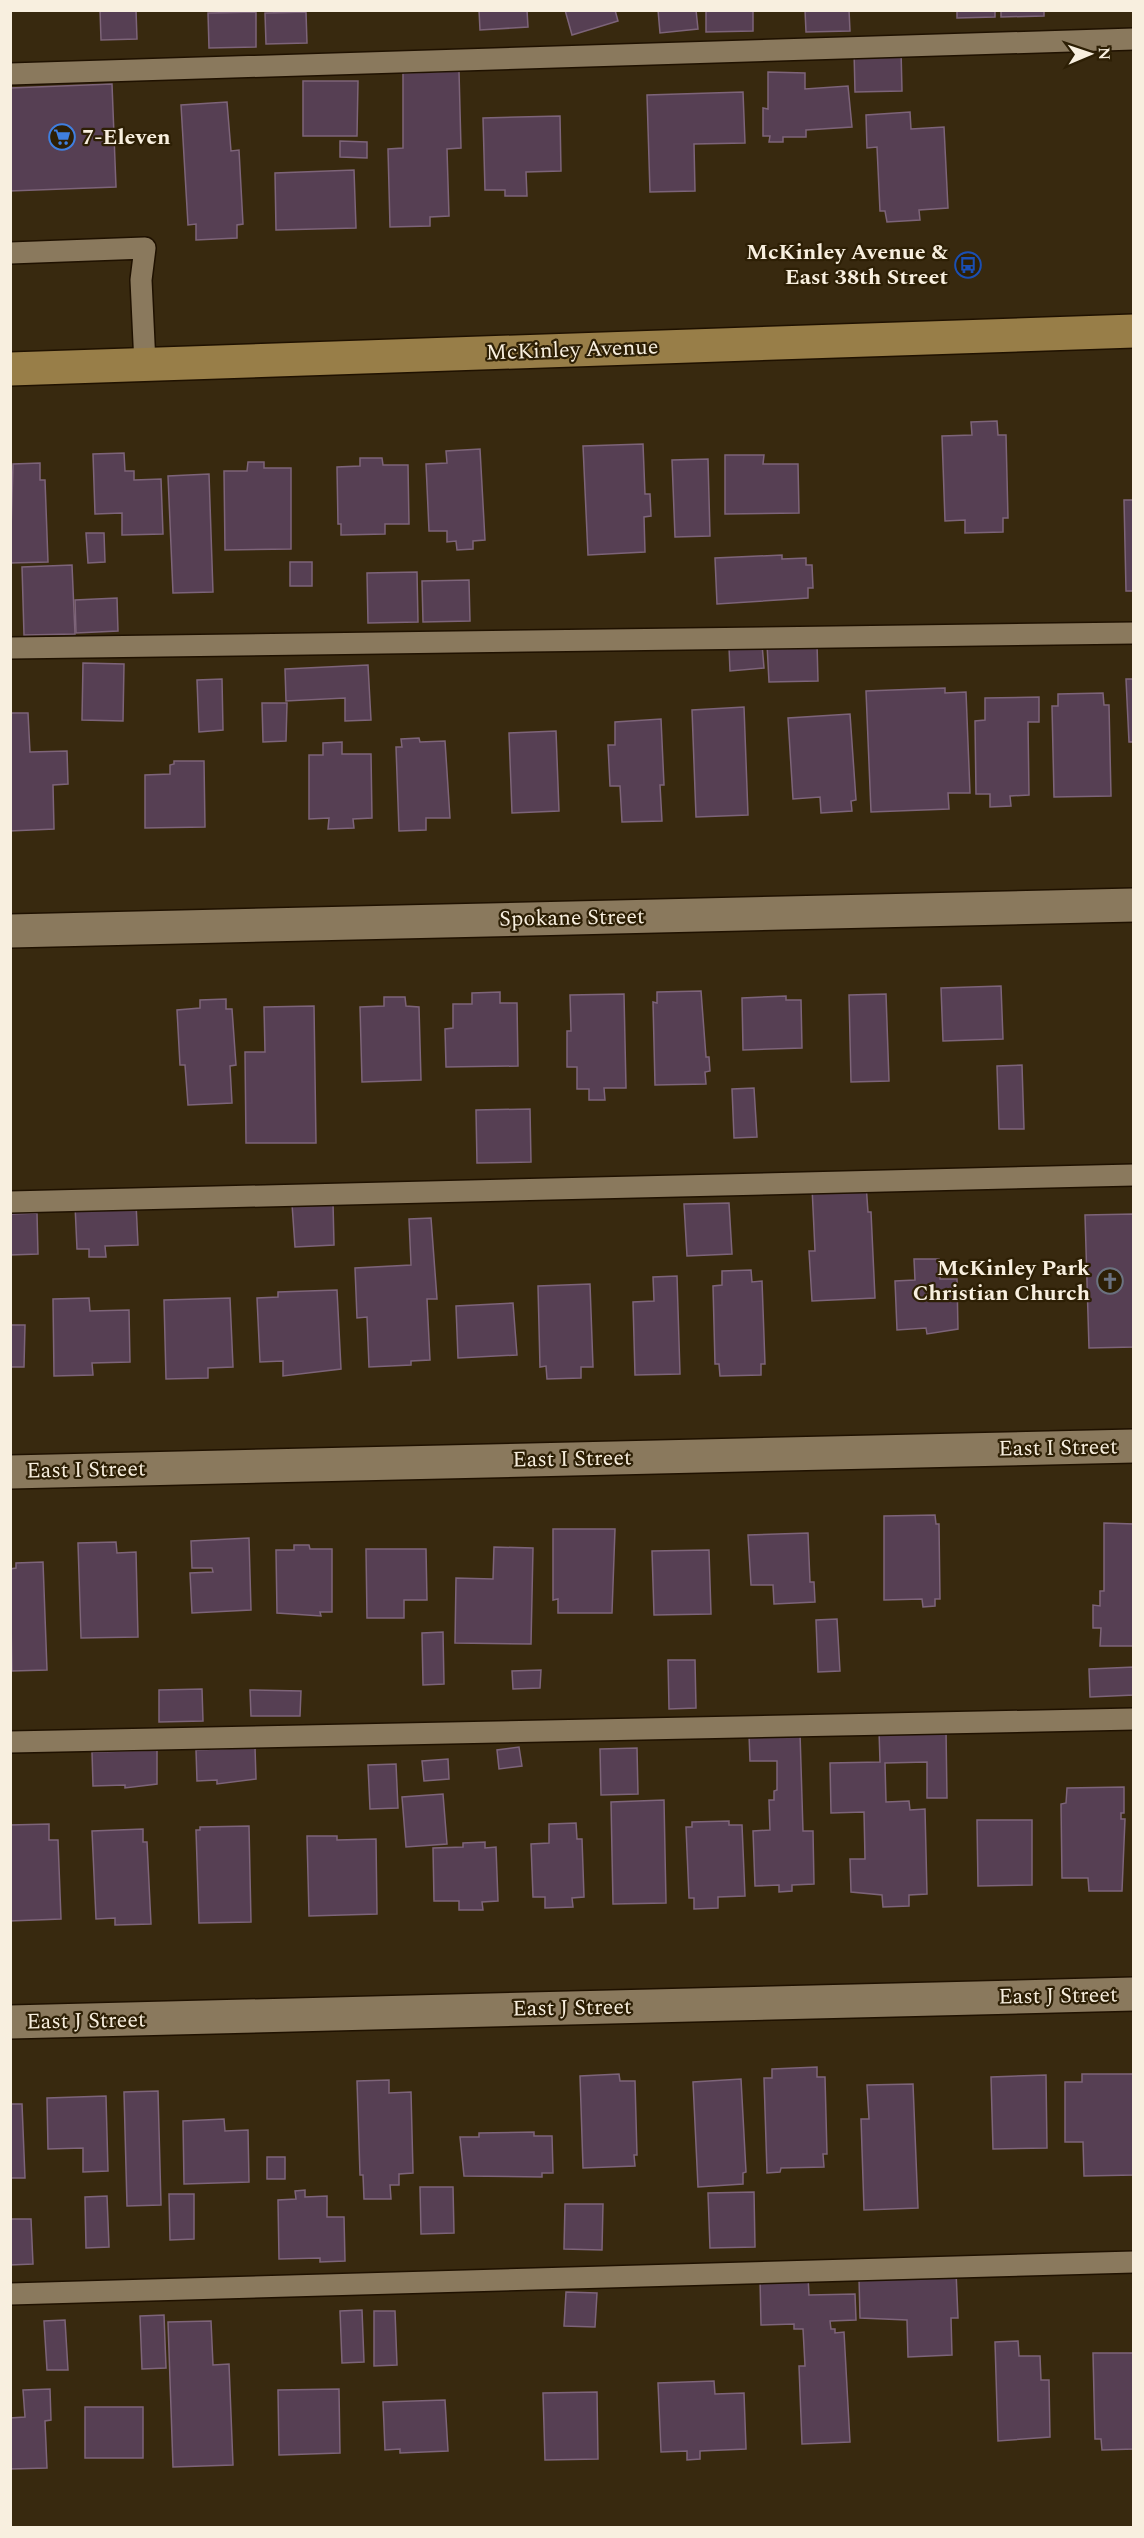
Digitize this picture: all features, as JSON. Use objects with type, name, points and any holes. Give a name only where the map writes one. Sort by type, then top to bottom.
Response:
[{"type":"main road","name":"McKinley Avenue","points":[[10,369],[1134,331]]},
{"type":"street","name":"Spokane Street","points":[[10,930],[1134,905]]},
{"type":"street","name":"East I Street","points":[[10,1472],[1134,1446]]},
{"type":"street","name":"East J Street","points":[[10,2022],[1134,1994]]},
{"type":"lane","points":[[10,74],[1134,39]]},
{"type":"lane","points":[[10,253],[145,248],[141,280],[145,364]]},
{"type":"lane","points":[[10,648],[1134,633]]},
{"type":"lane","points":[[10,1202],[1134,1175]]},
{"type":"lane","points":[[10,1743],[1134,1719]]},
{"type":"lane","points":[[10,2294],[1134,2262]]},
{"type":"building","points":[[100,10],[136,10],[137,39],[101,40]]},
{"type":"building","points":[[479,10],[527,10],[528,27],[480,30]]},
{"type":"building","points":[[565,10],[615,10],[618,21],[572,35]]},
{"type":"building","points":[[658,10],[696,10],[698,29],[660,33]]},
{"type":"building","points":[[706,10],[753,10],[753,31],[706,32]]},
{"type":"building","points":[[805,10],[849,10],[850,31],[806,32]]},
{"type":"building","points":[[957,10],[995,10],[995,17],[957,18]]},
{"type":"building","points":[[1001,10],[1044,10],[1044,16],[1001,17]]},
{"type":"building","points":[[256,12],[256,47],[209,48],[208,13]]},
{"type":"building","points":[[306,12],[307,43],[266,44],[265,13]]},
{"type":"building","points":[[901,50],[902,91],[855,92],[854,51]]},
{"type":"building","points":[[459,71],[461,148],[447,149],[449,216],[430,217],[430,226],[390,227],[388,149],[403,148],[403,73]]},
{"type":"building","points":[[768,72],[805,73],[805,89],[848,86],[852,127],[806,130],[806,137],[783,137],[783,142],[769,142],[770,136],[763,136],[763,108],[768,109]]},
{"type":"building","points":[[303,81],[358,81],[357,136],[303,136]]},
{"type":"building","name":"7-Eleven","points":[[112,84],[116,187],[10,191],[10,88]]},
{"type":"building","points":[[743,92],[745,143],[694,144],[695,191],[650,192],[647,95]]},
{"type":"building","points":[[227,102],[231,151],[239,150],[243,224],[237,225],[237,238],[196,240],[196,224],[188,225],[181,105]]},
{"type":"building","points":[[910,112],[911,129],[944,127],[948,208],[919,210],[920,220],[887,222],[885,211],[880,211],[877,147],[867,148],[866,115]]},
{"type":"building","points":[[560,116],[561,171],[526,172],[527,196],[505,196],[505,190],[485,190],[483,118]]},
{"type":"building","points":[[340,141],[367,142],[367,158],[340,157]]},
{"type":"building","points":[[354,170],[356,228],[276,230],[275,173]]},
{"type":"building","points":[[997,421],[998,435],[1006,435],[1008,518],[1003,518],[1003,532],[965,533],[965,520],[945,521],[942,436],[972,435],[971,422]]},
{"type":"building","points":[[643,444],[645,494],[650,494],[651,516],[644,517],[645,552],[588,555],[583,446]]},
{"type":"building","points":[[480,449],[485,540],[473,541],[473,549],[457,550],[456,541],[447,542],[447,531],[429,531],[426,464],[447,463],[446,451]]},
{"type":"building","points":[[124,453],[125,471],[134,471],[134,480],[161,479],[163,534],[122,535],[122,513],[95,514],[93,454]]},
{"type":"building","points":[[725,455],[764,455],[763,464],[798,464],[799,513],[725,514]]},
{"type":"building","points":[[360,458],[382,458],[383,465],[408,465],[409,524],[385,524],[385,534],[341,535],[341,524],[338,524],[337,467],[360,466]]},
{"type":"building","points":[[708,459],[710,536],[675,537],[672,460]]},
{"type":"building","points":[[248,462],[264,462],[264,468],[291,468],[291,549],[225,550],[224,471],[247,471]]},
{"type":"building","points":[[40,463],[40,480],[45,480],[48,562],[10,563],[13,464]]},
{"type":"building","points":[[209,474],[213,592],[173,593],[168,476]]},
{"type":"building","points":[[1124,500],[1134,500],[1134,591],[1126,591]]},
{"type":"building","points":[[86,533],[104,533],[105,562],[88,563]]},
{"type":"building","points":[[782,555],[782,559],[806,558],[806,565],[812,565],[813,588],[808,588],[808,598],[717,604],[715,558]]},
{"type":"building","points":[[290,562],[312,562],[312,586],[290,586]]},
{"type":"building","points":[[72,565],[75,634],[24,635],[22,567]]},
{"type":"building","points":[[417,572],[418,622],[368,623],[367,573]]},
{"type":"building","points":[[469,580],[470,621],[423,622],[422,581]]},
{"type":"building","points":[[117,598],[118,631],[76,633],[75,600]]},
{"type":"building","points":[[817,643],[818,681],[769,682],[767,644]]},
{"type":"building","points":[[762,644],[764,668],[730,671],[729,647]]},
{"type":"building","points":[[83,663],[124,664],[123,721],[82,720]]},
{"type":"building","points":[[368,665],[371,720],[345,721],[345,698],[286,701],[285,669]]},
{"type":"building","points":[[222,679],[223,730],[199,732],[197,680]]},
{"type":"building","points":[[1126,679],[1134,679],[1134,742],[1129,742]]},
{"type":"building","points":[[945,688],[945,693],[966,692],[970,793],[948,793],[949,809],[871,812],[866,691]]},
{"type":"building","points":[[1103,693],[1104,705],[1109,705],[1111,796],[1054,797],[1052,706],[1058,706],[1058,694]]},
{"type":"building","points":[[1039,697],[1039,722],[1028,722],[1029,795],[1010,796],[1011,806],[990,807],[990,794],[976,794],[975,721],[985,720],[985,698]]},
{"type":"building","points":[[262,703],[287,703],[286,741],[263,742]]},
{"type":"building","points":[[744,707],[748,815],[696,817],[692,710]]},
{"type":"building","points":[[10,713],[28,713],[30,752],[67,751],[68,784],[53,785],[54,829],[10,831]]},
{"type":"building","points":[[850,714],[856,800],[851,801],[852,811],[821,813],[820,797],[793,799],[788,718]]},
{"type":"building","points":[[661,719],[664,785],[660,785],[662,821],[622,822],[620,786],[610,786],[608,745],[615,745],[615,722]]},
{"type":"building","points":[[556,731],[559,811],[512,813],[509,733]]},
{"type":"building","points":[[419,738],[420,742],[445,741],[450,818],[426,818],[426,830],[399,831],[396,747],[402,747],[401,739]]},
{"type":"building","points":[[342,742],[342,754],[371,754],[372,818],[353,819],[354,828],[328,829],[329,818],[309,819],[309,755],[323,755],[323,743]]},
{"type":"building","points":[[174,761],[204,761],[205,827],[145,828],[145,775],[170,774],[170,765],[174,764]]},
{"type":"building","points":[[1001,986],[1003,1039],[943,1041],[941,988]]},
{"type":"building","points":[[701,991],[706,1057],[709,1057],[710,1071],[705,1072],[706,1084],[655,1085],[653,1002],[657,1003],[657,992]]},
{"type":"building","points":[[500,992],[500,1003],[517,1003],[518,1066],[446,1067],[445,1029],[453,1028],[453,1004],[472,1004],[472,993]]},
{"type":"building","points":[[624,994],[626,1088],[604,1088],[605,1100],[589,1100],[589,1089],[577,1089],[577,1067],[567,1067],[567,1031],[571,1031],[570,995]]},
{"type":"building","points":[[886,994],[889,1081],[851,1082],[849,995]]},
{"type":"building","points":[[786,996],[786,1000],[801,1000],[802,1048],[743,1050],[742,998]]},
{"type":"building","points":[[384,997],[405,997],[406,1006],[419,1007],[421,1080],[362,1082],[360,1007],[384,1006]]},
{"type":"building","points":[[226,999],[226,1009],[232,1009],[236,1065],[230,1066],[232,1103],[188,1105],[185,1065],[180,1065],[177,1010],[200,1008],[200,1000]]},
{"type":"building","points":[[314,1006],[316,1143],[246,1143],[245,1052],[265,1052],[264,1007]]},
{"type":"building","points":[[1022,1065],[1024,1129],[999,1129],[997,1066]]},
{"type":"building","points":[[754,1088],[757,1137],[734,1138],[732,1089]]},
{"type":"building","points":[[530,1109],[531,1162],[477,1163],[476,1110]]},
{"type":"building","points":[[866,1184],[868,1212],[871,1212],[875,1298],[812,1301],[809,1251],[815,1251],[812,1187]]},
{"type":"building","points":[[333,1202],[334,1245],[295,1247],[292,1204]]},
{"type":"building","points":[[136,1203],[138,1245],[105,1246],[106,1257],[89,1257],[89,1249],[77,1249],[75,1205]]},
{"type":"building","points":[[729,1203],[732,1254],[687,1256],[684,1204]]},
{"type":"building","points":[[37,1213],[38,1254],[10,1255],[10,1214]]},
{"type":"building","name":"McKinley Park Christian Church","points":[[1134,1214],[1134,1347],[1089,1348],[1085,1215]]},
{"type":"building","points":[[431,1218],[437,1299],[427,1299],[430,1360],[411,1361],[411,1365],[369,1367],[367,1317],[357,1318],[355,1268],[411,1265],[409,1219]]},
{"type":"building","points":[[914,1259],[939,1259],[940,1279],[957,1279],[958,1329],[927,1334],[926,1328],[897,1330],[895,1281],[915,1280]]},
{"type":"building","points":[[751,1270],[752,1282],[762,1281],[765,1364],[761,1364],[761,1375],[720,1376],[719,1364],[715,1364],[713,1286],[722,1285],[722,1271]]},
{"type":"building","points":[[677,1276],[680,1374],[635,1375],[633,1302],[654,1301],[653,1277]]},
{"type":"building","points":[[590,1284],[593,1367],[581,1367],[581,1378],[547,1379],[546,1366],[540,1367],[538,1286]]},
{"type":"building","points":[[337,1290],[341,1369],[283,1376],[283,1361],[260,1362],[257,1298],[278,1297],[278,1292]]},
{"type":"building","points":[[89,1298],[90,1311],[129,1310],[130,1362],[92,1363],[93,1375],[54,1376],[53,1299]]},
{"type":"building","points":[[230,1298],[233,1367],[208,1368],[208,1378],[166,1379],[164,1300]]},
{"type":"building","points":[[513,1303],[517,1355],[458,1358],[456,1306]]},
{"type":"building","points":[[10,1325],[25,1325],[24,1367],[10,1367]]},
{"type":"building","points":[[935,1515],[936,1524],[939,1524],[940,1599],[935,1599],[935,1606],[923,1607],[922,1599],[884,1600],[884,1516]]},
{"type":"building","points":[[1104,1523],[1134,1524],[1134,1646],[1100,1646],[1101,1628],[1093,1628],[1093,1605],[1100,1606],[1100,1591],[1104,1591]]},
{"type":"building","points":[[553,1529],[615,1529],[612,1613],[558,1613],[558,1599],[553,1600]]},
{"type":"building","points":[[808,1533],[810,1582],[814,1582],[815,1602],[774,1604],[773,1585],[751,1585],[748,1535]]},
{"type":"building","points":[[249,1538],[251,1610],[192,1613],[190,1573],[213,1572],[212,1568],[192,1568],[191,1541]]},
{"type":"building","points":[[116,1542],[117,1553],[136,1552],[138,1637],[81,1638],[78,1543]]},
{"type":"building","points":[[294,1545],[309,1545],[310,1549],[332,1549],[332,1612],[320,1612],[321,1616],[277,1613],[276,1550],[294,1550]]},
{"type":"building","points":[[494,1547],[533,1548],[531,1644],[455,1643],[456,1578],[493,1579]]},
{"type":"building","points":[[366,1549],[426,1549],[427,1600],[404,1600],[404,1618],[367,1618]]},
{"type":"building","points":[[709,1550],[711,1614],[654,1615],[652,1551]]},
{"type":"building","points":[[43,1562],[47,1670],[12,1671],[10,1569],[16,1568],[16,1563]]},
{"type":"building","points":[[837,1619],[840,1671],[818,1672],[816,1620]]},
{"type":"building","points":[[443,1632],[444,1684],[423,1685],[422,1633]]},
{"type":"building","points":[[668,1660],[695,1660],[696,1708],[669,1709]]},
{"type":"building","points":[[1134,1667],[1134,1695],[1090,1697],[1089,1669]]},
{"type":"building","points":[[541,1670],[540,1688],[513,1689],[512,1671]]},
{"type":"building","points":[[202,1689],[203,1721],[159,1722],[159,1690]]},
{"type":"building","points":[[250,1690],[301,1691],[300,1716],[251,1716]]},
{"type":"building","points":[[946,1729],[947,1798],[927,1798],[927,1762],[885,1763],[886,1802],[909,1801],[910,1810],[925,1809],[927,1894],[909,1895],[909,1906],[883,1907],[882,1895],[851,1892],[850,1859],[865,1859],[864,1812],[831,1813],[830,1763],[880,1762],[879,1730]]},
{"type":"building","points":[[800,1733],[803,1831],[813,1831],[814,1884],[792,1885],[792,1891],[779,1892],[779,1885],[755,1886],[753,1831],[770,1830],[769,1800],[774,1800],[774,1791],[777,1790],[777,1761],[750,1761],[749,1734]]},
{"type":"building","points":[[255,1747],[256,1779],[217,1784],[217,1780],[197,1781],[196,1750]]},
{"type":"building","points":[[519,1747],[522,1766],[499,1769],[497,1750]]},
{"type":"building","points":[[637,1748],[638,1794],[601,1795],[600,1749]]},
{"type":"building","points":[[157,1750],[157,1784],[125,1788],[125,1785],[93,1786],[92,1752]]},
{"type":"building","points":[[448,1759],[449,1779],[424,1781],[422,1761]]},
{"type":"building","points":[[396,1764],[398,1808],[370,1809],[368,1765]]},
{"type":"building","points":[[1124,1787],[1124,1813],[1121,1813],[1121,1819],[1125,1819],[1122,1891],[1089,1891],[1088,1878],[1062,1878],[1061,1804],[1066,1803],[1067,1788]]},
{"type":"building","points":[[443,1794],[447,1844],[406,1847],[402,1797]]},
{"type":"building","points":[[664,1800],[666,1903],[613,1904],[611,1802]]},
{"type":"building","points":[[977,1820],[1032,1820],[1032,1885],[978,1886]]},
{"type":"building","points":[[729,1821],[729,1825],[742,1825],[745,1896],[718,1897],[718,1908],[694,1909],[694,1898],[689,1898],[686,1827],[692,1827],[692,1822]]},
{"type":"building","points":[[576,1823],[577,1839],[582,1839],[584,1897],[572,1898],[573,1907],[545,1908],[545,1897],[533,1897],[531,1844],[549,1843],[549,1824]]},
{"type":"building","points":[[49,1824],[49,1840],[58,1840],[61,1919],[10,1921],[10,1825]]},
{"type":"building","points":[[249,1826],[251,1922],[199,1923],[196,1830],[200,1830],[200,1827]]},
{"type":"building","points":[[143,1829],[143,1842],[147,1842],[151,1924],[115,1925],[115,1918],[96,1919],[92,1831]]},
{"type":"building","points":[[307,1836],[337,1836],[337,1840],[376,1839],[377,1914],[309,1916]]},
{"type":"building","points":[[485,1842],[485,1848],[496,1847],[498,1901],[482,1902],[483,1910],[459,1910],[459,1901],[434,1901],[433,1848],[463,1847],[463,1843]]},
{"type":"building","points":[[817,2067],[817,2077],[825,2077],[827,2154],[823,2154],[824,2167],[781,2168],[780,2172],[767,2173],[764,2078],[772,2078],[772,2069]]},
{"type":"building","points":[[619,2074],[620,2081],[635,2081],[637,2155],[634,2155],[635,2166],[583,2168],[580,2076]]},
{"type":"building","points":[[1082,2074],[1134,2074],[1134,2175],[1084,2176],[1083,2142],[1065,2142],[1065,2082],[1082,2082]]},
{"type":"building","points":[[1046,2075],[1047,2148],[993,2149],[991,2077]]},
{"type":"building","points":[[741,2079],[746,2172],[743,2173],[743,2184],[698,2187],[693,2082]]},
{"type":"building","points":[[389,2080],[389,2093],[411,2092],[413,2173],[399,2174],[399,2185],[390,2185],[391,2199],[364,2199],[363,2175],[360,2175],[357,2081]]},
{"type":"building","points":[[913,2084],[918,2208],[864,2210],[861,2119],[869,2119],[867,2085]]},
{"type":"building","points":[[158,2091],[161,2205],[127,2206],[124,2092]]},
{"type":"building","points":[[106,2096],[108,2171],[83,2172],[83,2148],[48,2149],[47,2098]]},
{"type":"building","points":[[10,2104],[22,2104],[25,2178],[10,2178]]},
{"type":"building","points":[[224,2119],[225,2131],[248,2130],[249,2182],[184,2184],[183,2121]]},
{"type":"building","points":[[534,2132],[534,2136],[552,2136],[553,2173],[542,2173],[542,2177],[464,2176],[460,2137],[479,2137],[479,2133]]},
{"type":"building","points":[[267,2157],[285,2157],[285,2179],[267,2179]]},
{"type":"building","points":[[420,2187],[453,2187],[454,2233],[421,2234]]},
{"type":"building","points":[[305,2190],[305,2197],[327,2196],[327,2217],[344,2217],[345,2261],[320,2262],[320,2258],[279,2259],[278,2200],[296,2199],[295,2191]]},
{"type":"building","points":[[754,2192],[755,2247],[710,2248],[708,2193]]},
{"type":"building","points":[[169,2194],[194,2194],[194,2239],[170,2240]]},
{"type":"building","points":[[107,2196],[109,2247],[86,2248],[85,2197]]},
{"type":"building","points":[[565,2204],[603,2204],[602,2250],[564,2249]]},
{"type":"building","points":[[10,2219],[31,2219],[33,2264],[10,2265]]},
{"type":"building","points":[[956,2271],[958,2318],[951,2318],[952,2355],[908,2357],[907,2320],[860,2318],[859,2278]]},
{"type":"building","points":[[808,2277],[809,2295],[855,2294],[856,2320],[830,2321],[831,2329],[835,2329],[835,2333],[844,2332],[850,2442],[802,2444],[799,2366],[805,2366],[803,2329],[794,2329],[794,2324],[761,2325],[760,2279]]},
{"type":"building","points":[[566,2292],[597,2293],[595,2327],[564,2326]]},
{"type":"building","points":[[362,2310],[364,2362],[342,2363],[340,2311]]},
{"type":"building","points":[[374,2311],[395,2311],[397,2365],[374,2366]]},
{"type":"building","points":[[164,2315],[166,2368],[142,2369],[140,2316]]},
{"type":"building","points":[[65,2320],[68,2370],[47,2370],[44,2321]]},
{"type":"building","points":[[211,2321],[213,2365],[229,2364],[233,2465],[173,2467],[168,2322]]},
{"type":"building","points":[[1018,2341],[1019,2356],[1040,2356],[1041,2380],[1049,2380],[1050,2437],[998,2441],[995,2342]]},
{"type":"building","points":[[1093,2353],[1134,2353],[1134,2449],[1102,2450],[1101,2439],[1095,2439]]},
{"type":"building","points":[[714,2381],[715,2394],[744,2393],[746,2449],[700,2451],[700,2459],[687,2460],[687,2451],[661,2452],[658,2383]]},
{"type":"building","points":[[50,2389],[51,2420],[45,2421],[47,2468],[10,2469],[10,2418],[25,2417],[23,2390]]},
{"type":"building","points":[[339,2389],[340,2453],[279,2455],[278,2390]]},
{"type":"building","points":[[597,2392],[598,2459],[545,2460],[543,2393]]},
{"type":"building","points":[[445,2400],[448,2451],[400,2453],[400,2449],[385,2450],[383,2402]]},
{"type":"building","points":[[85,2407],[143,2407],[143,2458],[85,2458]]},
{"type":"place","name":"7-Eleven","points":[[62,137]]},
{"type":"place","name":"McKinley Avenue & East 38th Street","points":[[968,265]]},
{"type":"place","name":"McKinley Park Christian Church","points":[[1110,1281]]}]
